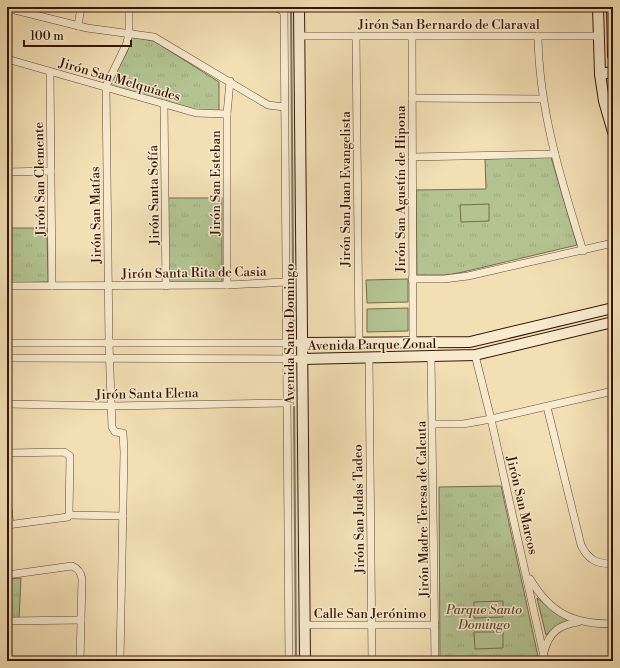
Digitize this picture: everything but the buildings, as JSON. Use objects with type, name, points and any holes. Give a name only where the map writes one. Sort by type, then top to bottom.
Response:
[{"type":"main road","name":"Avenida Santo Domingo","points":[[299,7],[305,661]]},
{"type":"main road","points":[[598,7],[600,74],[604,101],[613,132]]},
{"type":"main road","points":[[612,7],[613,56]]},
{"type":"main road","points":[[600,74],[613,72]]},
{"type":"main road","name":"Avenida Parque Zonal","points":[[302,343],[470,342],[613,308]]},
{"type":"main road","name":"Avenida Parque Zonal","points":[[302,359],[475,355],[613,322]]},
{"type":"street","points":[[78,26],[81,7]]},
{"type":"street","name":"Jirón San Matías","points":[[123,516],[123,439],[122,433],[115,432],[112,427],[109,344],[106,86],[124,49],[129,33],[129,7]]},
{"type":"street","points":[[276,7],[284,9]]},
{"type":"street","points":[[7,8],[38,11],[78,26],[147,35],[162,40],[268,105],[284,107]]},
{"type":"street","name":"Avenida Santo Domingo","points":[[284,9],[289,661]]},
{"type":"street","name":"Jirón San Bernardo de Claraval","points":[[299,36],[599,36]]},
{"type":"street","name":"Jirón San Juan Evangelista","points":[[356,36],[359,342]]},
{"type":"street","name":"Jirón San Agustín de Hipona","points":[[412,36],[413,342]]},
{"type":"street","points":[[538,36],[538,65],[542,99],[555,154],[583,251]]},
{"type":"street","name":"Jirón San Melquíades","points":[[7,59],[50,72],[106,86],[164,104],[204,114],[227,114]]},
{"type":"street","name":"Jirón San Clemente","points":[[50,72],[52,286]]},
{"type":"street","name":"Jirón San Esteban","points":[[227,285],[227,114],[230,81]]},
{"type":"street","points":[[412,98],[542,99]]},
{"type":"street","name":"Jirón Santa Sofía","points":[[164,104],[166,286]]},
{"type":"street","points":[[412,157],[555,154]]},
{"type":"street","points":[[7,172],[52,171]]},
{"type":"street","points":[[412,279],[454,278],[583,251],[613,243]]},
{"type":"street","name":"Jirón Santa Rita de Casia","points":[[7,286],[166,286],[286,282]]},
{"type":"street","name":"Avenida Parque Zonal","points":[[7,343],[302,343]]},
{"type":"street","name":"Jirón San Marcos","points":[[475,355],[491,419],[544,658]]},
{"type":"street","name":"Jirón Madre Teresa de Calcuta","points":[[431,356],[435,661]]},
{"type":"street","name":"Jirón San Judas Tadeo","points":[[368,357],[372,661]]},
{"type":"street","name":"Avenida Parque Zonal","points":[[7,358],[302,359]]},
{"type":"street","points":[[433,424],[464,424],[547,407],[613,391]]},
{"type":"street","name":"Jirón Santa Elena","points":[[7,404],[112,406],[287,403]]},
{"type":"street","points":[[547,407],[580,545],[585,554],[592,560],[600,564],[613,564]]},
{"type":"street","points":[[7,453],[64,452],[68,454],[70,456],[69,514],[65,519],[9,525],[7,498]]},
{"type":"street","points":[[69,514],[123,516],[120,661]]},
{"type":"street","points":[[7,575],[72,566],[77,568],[81,573],[82,580],[80,661]]},
{"type":"street","points":[[526,574],[550,604],[562,614],[578,622]]},
{"type":"street","points":[[7,621],[81,620]]},
{"type":"street","points":[[544,658],[547,640],[561,627],[578,622],[613,624]]},
{"type":"street","name":"Calle San Jerónimo","points":[[304,625],[435,625]]},
{"type":"green space","points":[[132,37],[154,41],[219,82],[219,112],[193,110],[109,86],[127,52]]},
{"type":"green space","points":[[551,157],[577,245],[447,275],[417,275],[416,190],[486,189],[485,159]]},
{"type":"green space","points":[[168,198],[222,198],[222,282],[168,282]]},
{"type":"green space","points":[[489,204],[489,221],[461,222],[460,205]]},
{"type":"green space","points":[[7,228],[47,228],[48,282],[7,283]]},
{"type":"green space","points":[[408,279],[408,302],[367,303],[366,280]]},
{"type":"green space","points":[[408,308],[408,331],[367,332],[367,309]]},
{"type":"green space","name":"Parque Santo Domingo","points":[[501,486],[539,661],[440,661],[439,487]]},
{"type":"green space","points":[[21,578],[19,618],[7,617],[7,579]]},
{"type":"green space","points":[[537,598],[570,622],[560,624],[546,635]]},
{"type":"green space","points":[[503,601],[503,617],[474,618],[474,602]]},
{"type":"green space","points":[[474,632],[503,632],[503,648],[475,649]]},
{"type":"waterway","points":[[291,7],[296,661]]}]
